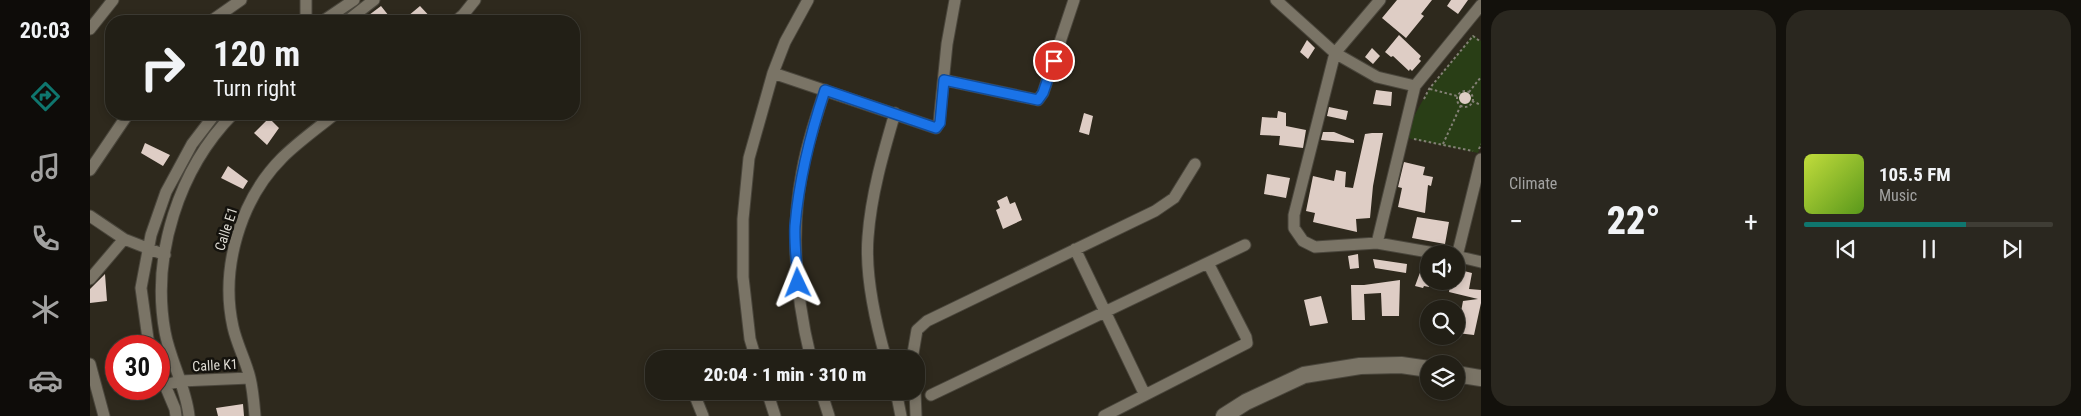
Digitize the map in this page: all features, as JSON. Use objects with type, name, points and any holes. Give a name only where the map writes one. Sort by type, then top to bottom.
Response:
[{"type":"main road","points":[[1224,416],[1246,402],[1304,375],[1360,366],[1401,365],[1420,368]]},
{"type":"main road","points":[[1465,375],[1481,378]]},
{"type":"street","points":[[90,29],[114,0]]},
{"type":"street","points":[[220,15],[241,0]]},
{"type":"street","points":[[306,0],[306,15]]},
{"type":"street","points":[[332,15],[354,0]]},
{"type":"street","points":[[355,15],[374,0]]},
{"type":"street","points":[[461,15],[475,0]]},
{"type":"street","points":[[753,350],[750,339],[743,277],[743,219],[749,158],[773,73],[785,42],[808,0]]},
{"type":"street","points":[[773,73],[936,128],[940,123],[955,0]]},
{"type":"street","points":[[944,80],[1038,100],[1043,93],[1074,0]]},
{"type":"street","points":[[1276,0],[1335,53],[1377,77],[1414,86]]},
{"type":"street","points":[[1380,0],[1335,53],[1294,215],[1294,228],[1302,241],[1315,247],[1377,243],[1420,251]]},
{"type":"street","points":[[1377,243],[1414,86],[1481,5]]},
{"type":"street","points":[[809,350],[802,321],[795,227],[802,172],[812,128],[825,90]]},
{"type":"street","points":[[884,350],[871,292],[868,239],[873,198],[895,113]]},
{"type":"street","points":[[90,170],[124,120]]},
{"type":"street","points":[[147,335],[141,288],[151,235],[166,192],[192,144],[210,120]]},
{"type":"street","points":[[190,416],[165,332],[161,280],[168,235],[180,195],[194,166],[210,140],[228,120]]},
{"type":"street","name":"Calle E1","points":[[255,416],[250,378],[233,327],[229,290],[232,253],[242,219],[261,183],[282,158],[328,120]]},
{"type":"street","points":[[1459,245],[1481,159]]},
{"type":"street","points":[[914,350],[918,330],[927,321],[1156,211],[1174,198],[1195,164]]},
{"type":"street","points":[[90,216],[124,239],[165,255]]},
{"type":"street","points":[[90,279],[124,239]]},
{"type":"street","points":[[931,395],[1245,245]]},
{"type":"street","points":[[1074,249],[1146,395]]},
{"type":"street","points":[[1465,258],[1481,262]]},
{"type":"street","points":[[1104,416],[1247,344],[1246,337],[1208,263]]},
{"type":"street","points":[[90,364],[104,416]]},
{"type":"street","name":"Calle K1","points":[[170,385],[180,382],[250,378]]},
{"type":"street","points":[[170,398],[176,416]]},
{"type":"street","points":[[697,400],[703,416]]},
{"type":"street","points":[[769,400],[775,416]]},
{"type":"street","points":[[824,400],[829,416]]},
{"type":"street","points":[[898,400],[901,416]]},
{"type":"street","points":[[915,400],[916,416]]},
{"type":"path","points":[[1422,104],[1429,89],[1473,36],[1481,42]]},
{"type":"path","points":[[1469,92],[1481,77]]},
{"type":"path","points":[[1429,89],[1457,96]]},
{"type":"path","points":[[1457,96],[1461,92],[1469,92]]},
{"type":"path","points":[[1457,96],[1457,101],[1461,105],[1468,106],[1472,101],[1472,95],[1469,92]]},
{"type":"path","points":[[1472,101],[1481,105]]},
{"type":"path","points":[[1442,145],[1461,105]]},
{"type":"path","points":[[1407,138],[1478,152],[1481,144]]},
{"type":"green space","points":[[1473,35],[1481,41],[1481,145],[1478,153],[1407,138],[1413,118],[1429,89]]},
{"type":"building","points":[[1397,0],[1432,0],[1421,14],[1424,16],[1406,38],[1382,18]]},
{"type":"building","points":[[1451,0],[1468,0],[1458,14],[1447,6]]},
{"type":"building","points":[[381,6],[388,15],[369,15]]},
{"type":"building","points":[[420,6],[428,15],[409,15]]},
{"type":"building","points":[[1399,35],[1421,56],[1419,59],[1421,61],[1412,71],[1410,69],[1409,71],[1393,56],[1391,57],[1385,52]]},
{"type":"building","points":[[1307,40],[1315,48],[1308,59],[1300,52]]},
{"type":"building","points":[[1372,48],[1380,56],[1373,64],[1365,57]]},
{"type":"building","points":[[1376,90],[1392,92],[1391,106],[1373,104]]},
{"type":"building","points":[[1465,92],[1471,98],[1465,104],[1459,98]]},
{"type":"building","points":[[1329,107],[1348,111],[1346,120],[1327,116]]},
{"type":"building","points":[[1278,111],[1286,113],[1286,126],[1306,130],[1303,148],[1279,145],[1280,136],[1260,135],[1262,117],[1277,118]]},
{"type":"building","points":[[1084,113],[1093,116],[1089,135],[1079,132]]},
{"type":"building","points":[[267,120],[271,120],[279,128],[267,145],[254,133]]},
{"type":"building","points":[[1323,132],[1334,132],[1354,140],[1354,143],[1321,140]]},
{"type":"building","points":[[1383,133],[1373,186],[1370,218],[1356,219],[1357,232],[1313,222],[1315,213],[1306,211],[1313,176],[1334,181],[1336,170],[1346,172],[1345,187],[1353,188],[1365,134]]},
{"type":"building","points":[[145,143],[170,155],[163,166],[141,153]]},
{"type":"building","points":[[1404,162],[1425,167],[1423,175],[1433,177],[1431,186],[1428,185],[1425,213],[1398,207],[1402,188],[1398,187]]},
{"type":"building","points":[[228,166],[248,181],[243,189],[221,178]]},
{"type":"building","points":[[1267,174],[1290,178],[1286,198],[1264,194]]},
{"type":"building","points":[[1007,196],[1010,204],[1015,202],[1022,220],[1003,229],[996,210],[1000,208],[997,201]]},
{"type":"building","points":[[1417,217],[1449,222],[1445,244],[1412,238]]},
{"type":"building","points":[[1358,254],[1359,268],[1350,269],[1348,256]]},
{"type":"building","points":[[1373,259],[1407,264],[1406,273],[1375,268]]},
{"type":"building","points":[[1465,271],[1472,273],[1469,289],[1481,290],[1481,303],[1474,335],[1465,334],[1465,301],[1478,299],[1449,292],[1449,290],[1465,290]]},
{"type":"building","points":[[1420,272],[1420,287],[1415,286]]},
{"type":"building","points":[[105,274],[107,301],[90,303],[90,289]]},
{"type":"building","points":[[1400,280],[1399,316],[1382,316],[1381,293],[1364,294],[1365,320],[1352,320],[1351,285]]},
{"type":"building","points":[[1321,296],[1328,323],[1310,326],[1304,300]]},
{"type":"building","points":[[243,404],[244,416],[218,416],[216,408]]},
{"type":"route","points":[[798,283],[795,227],[802,172],[812,128],[825,90],[936,128],[940,123],[944,80],[1038,100],[1043,93],[1054,61]]}]
